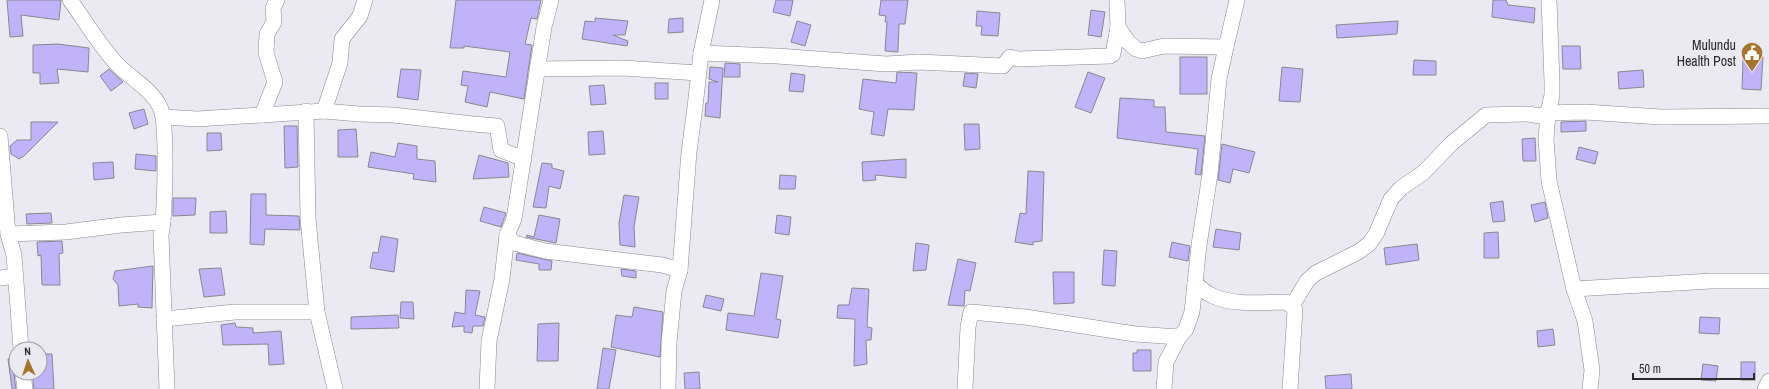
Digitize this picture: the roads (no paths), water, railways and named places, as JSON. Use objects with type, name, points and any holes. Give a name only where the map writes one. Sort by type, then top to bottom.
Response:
[{"type":"street","points":[[70,0],[116,63],[128,75],[152,94],[160,105],[164,117],[163,222],[161,235],[167,389]]},
{"type":"street","points":[[262,114],[275,82],[266,53],[267,34],[274,22],[274,8],[278,0]]},
{"type":"street","points":[[324,111],[340,63],[342,39],[360,16],[365,0]]},
{"type":"street","points":[[486,389],[490,341],[502,279],[507,235],[514,219],[544,27],[551,0]]},
{"type":"street","points":[[668,389],[669,342],[674,291],[680,270],[689,152],[696,107],[700,53],[712,0]]},
{"type":"street","points":[[700,53],[777,56],[886,64],[919,62],[1002,66],[1010,56],[1018,59],[1110,56],[1113,54],[1115,49],[1118,27],[1117,0]]},
{"type":"street","points":[[1164,389],[1166,362],[1179,337],[1188,325],[1192,312],[1211,166],[1219,79],[1237,0]]},
{"type":"street","points":[[1549,0],[1552,88],[1546,139],[1549,181],[1574,289],[1585,321],[1592,370],[1590,389]]},
{"type":"street","points":[[1118,27],[1128,42],[1136,49],[1142,51],[1164,46],[1226,47]]},
{"type":"street","points":[[537,70],[623,68],[698,73]]},
{"type":"street","points":[[306,111],[308,219],[317,312],[335,389]]},
{"type":"street","points":[[164,117],[197,119],[324,111],[393,115],[497,126],[501,150],[524,159]]},
{"type":"street","points":[[1292,306],[1307,281],[1316,273],[1358,252],[1369,244],[1376,234],[1391,199],[1401,188],[1423,172],[1452,143],[1486,115],[1497,116],[1528,114],[1540,116],[1548,113],[1585,112],[1661,117],[1769,116]]},
{"type":"street","points":[[0,136],[8,234],[14,255],[20,341]]},
{"type":"street","points":[[8,234],[66,232],[121,225],[163,222]]},
{"type":"street","points":[[507,235],[514,243],[545,251],[662,265],[680,270]]},
{"type":"street","points":[[0,278],[15,276]]},
{"type":"street","points":[[1574,289],[1712,281],[1769,281]]},
{"type":"street","points":[[1195,283],[1211,296],[1222,300],[1237,302],[1286,302],[1292,306],[1295,310],[1290,389]]},
{"type":"street","points":[[164,319],[235,312],[317,312]]},
{"type":"street","points":[[965,389],[968,327],[971,312],[1026,317],[1135,334],[1179,337]]},
{"type":"street","points":[[1765,389],[1769,381]]},
{"type":"place","name":"Mulundu Health Post","points":[[1752,72]]}]
